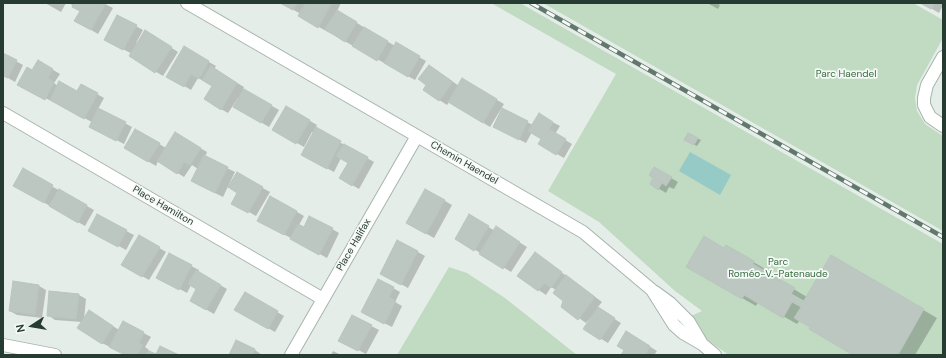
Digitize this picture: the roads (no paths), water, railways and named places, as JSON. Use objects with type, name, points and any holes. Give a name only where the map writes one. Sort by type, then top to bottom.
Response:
[{"type":"street","name":"Chemin Haendel","points":[[187,3],[583,232],[652,290],[674,325],[683,333],[702,344],[715,355]]},
{"type":"street","points":[[943,57],[927,85],[924,105],[930,117],[943,126]]},
{"type":"street","name":"Place Hamilton","points":[[3,113],[323,299]]},
{"type":"street","name":"Place Halifax","points":[[291,355],[417,136]]},
{"type":"street","points":[[3,345],[55,355]]},
{"type":"water","points":[[690,152],[731,175],[720,195],[679,171]]},
{"type":"railway","points":[[531,3],[943,237]]},
{"type":"park label","name":"Parc Haendel","points":[[846,74]]},
{"type":"park label","name":"Parc Roméo-V.-Patenaude","points":[[778,268]]}]
